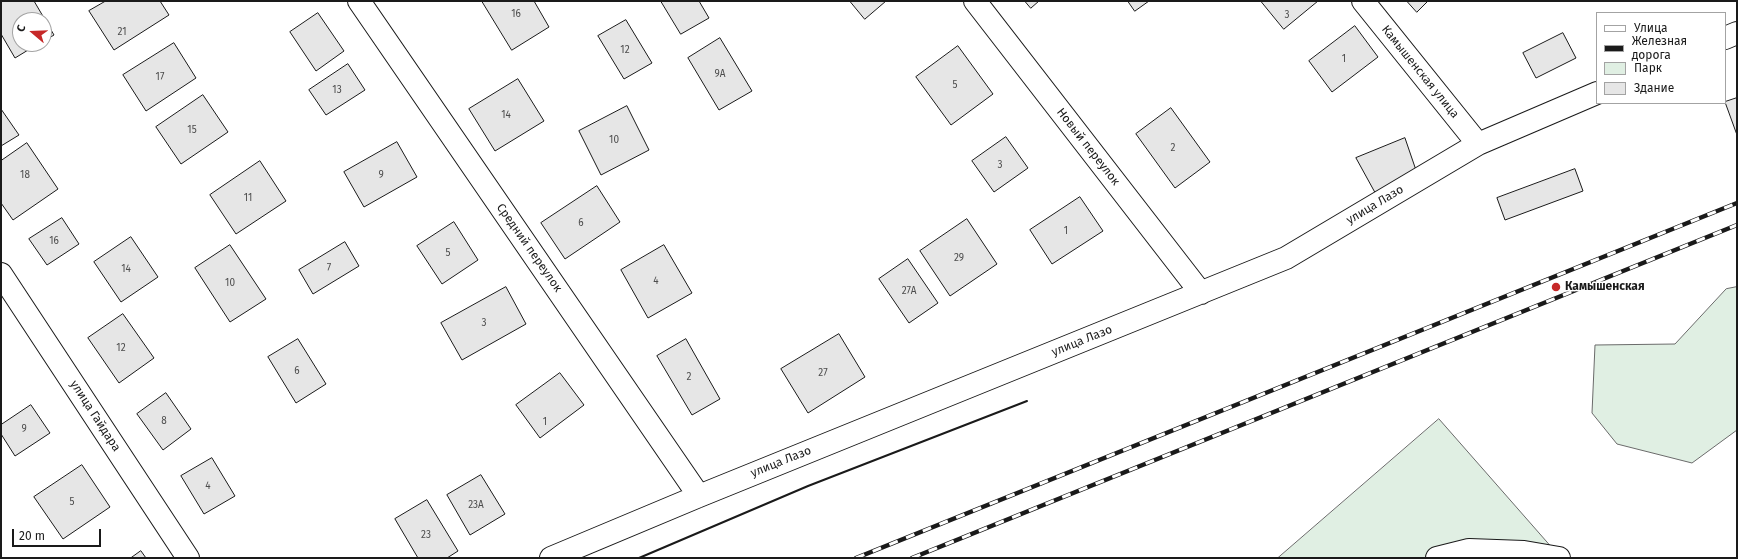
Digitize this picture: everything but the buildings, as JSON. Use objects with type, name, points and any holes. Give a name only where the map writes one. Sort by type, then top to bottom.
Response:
[{"type":"main road","name":"Средний переулок","points":[[359,1],[699,496]]},
{"type":"main road","name":"Новый переулок","points":[[974,1],[1201,293]]},
{"type":"main road","name":"Камышенская улица","points":[[1363,1],[1478,144]]},
{"type":"main road","points":[[1726,38],[1737,32]]},
{"type":"main road","name":"улица Лазо","points":[[551,558],[699,496],[1286,258],[1478,144],[1596,93]]},
{"type":"main road","name":"улица Гайдара","points":[[1,274],[188,558]]},
{"type":"main road","points":[[1437,558],[1469,550],[1524,552],[1558,558]]},
{"type":"green space","points":[[1737,287],[1737,430],[1692,463],[1617,444],[1592,413],[1595,345],[1675,344],[1726,289]]},
{"type":"green space","points":[[1439,419],[1561,558],[1278,558]]},
{"type":"railway","points":[[856,558],[1737,203]]},
{"type":"railway","points":[[912,558],[1737,225]]},
{"type":"wall","points":[[639,558],[808,486],[1027,401]]},
{"type":"place","name":"Камышенская","points":[[1556,287]]}]
